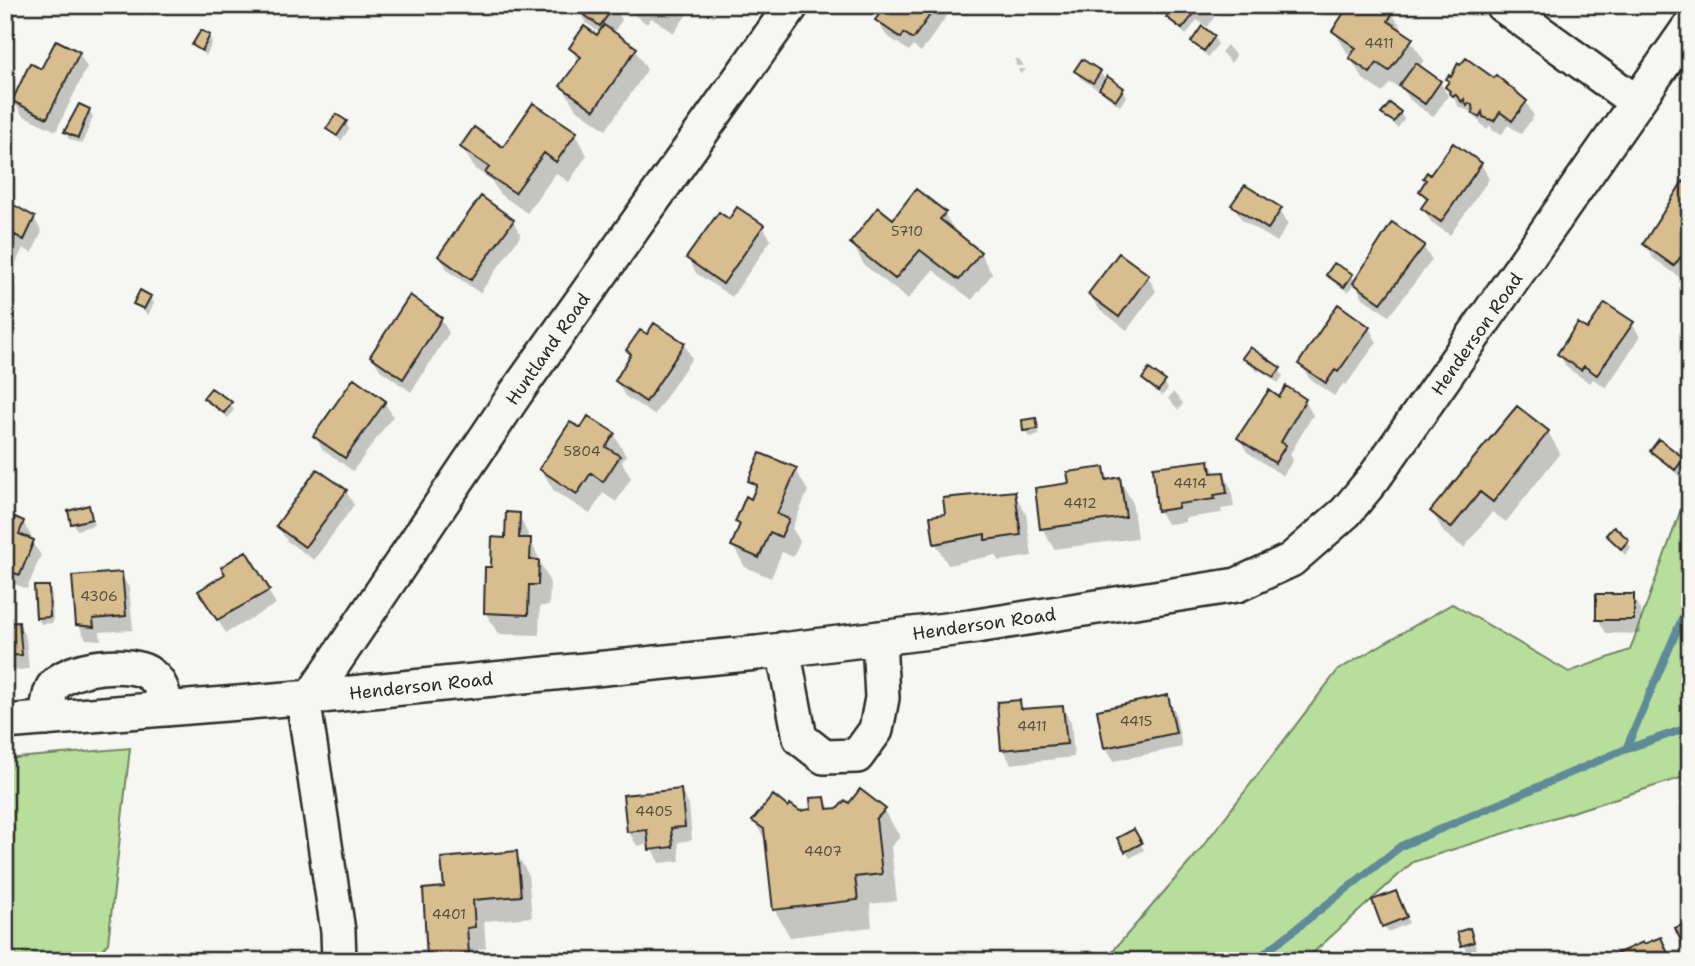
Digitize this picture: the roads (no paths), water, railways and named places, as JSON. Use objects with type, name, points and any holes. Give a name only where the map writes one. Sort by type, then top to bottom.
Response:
[{"type":"street","name":"Huntland Road","points":[[307,697],[516,393],[792,5]]},
{"type":"street","points":[[1502,5],[1636,102]]},
{"type":"street","name":"Henderson Road","points":[[5,722],[307,697],[783,649],[879,638],[1237,585],[1291,559],[1346,512],[1374,478],[1690,26]]},
{"type":"street","points":[[783,649],[800,738],[824,757],[857,756],[876,730],[882,698],[879,638]]},
{"type":"street","points":[[46,719],[53,688],[69,674],[103,667],[131,668],[149,673],[159,684],[167,709]]},
{"type":"street","points":[[307,697],[338,931],[339,961]]},
{"type":"waterway","points":[[1626,749],[1690,600]]},
{"type":"waterway","points":[[1255,961],[1401,846],[1626,749],[1690,727]]}]
